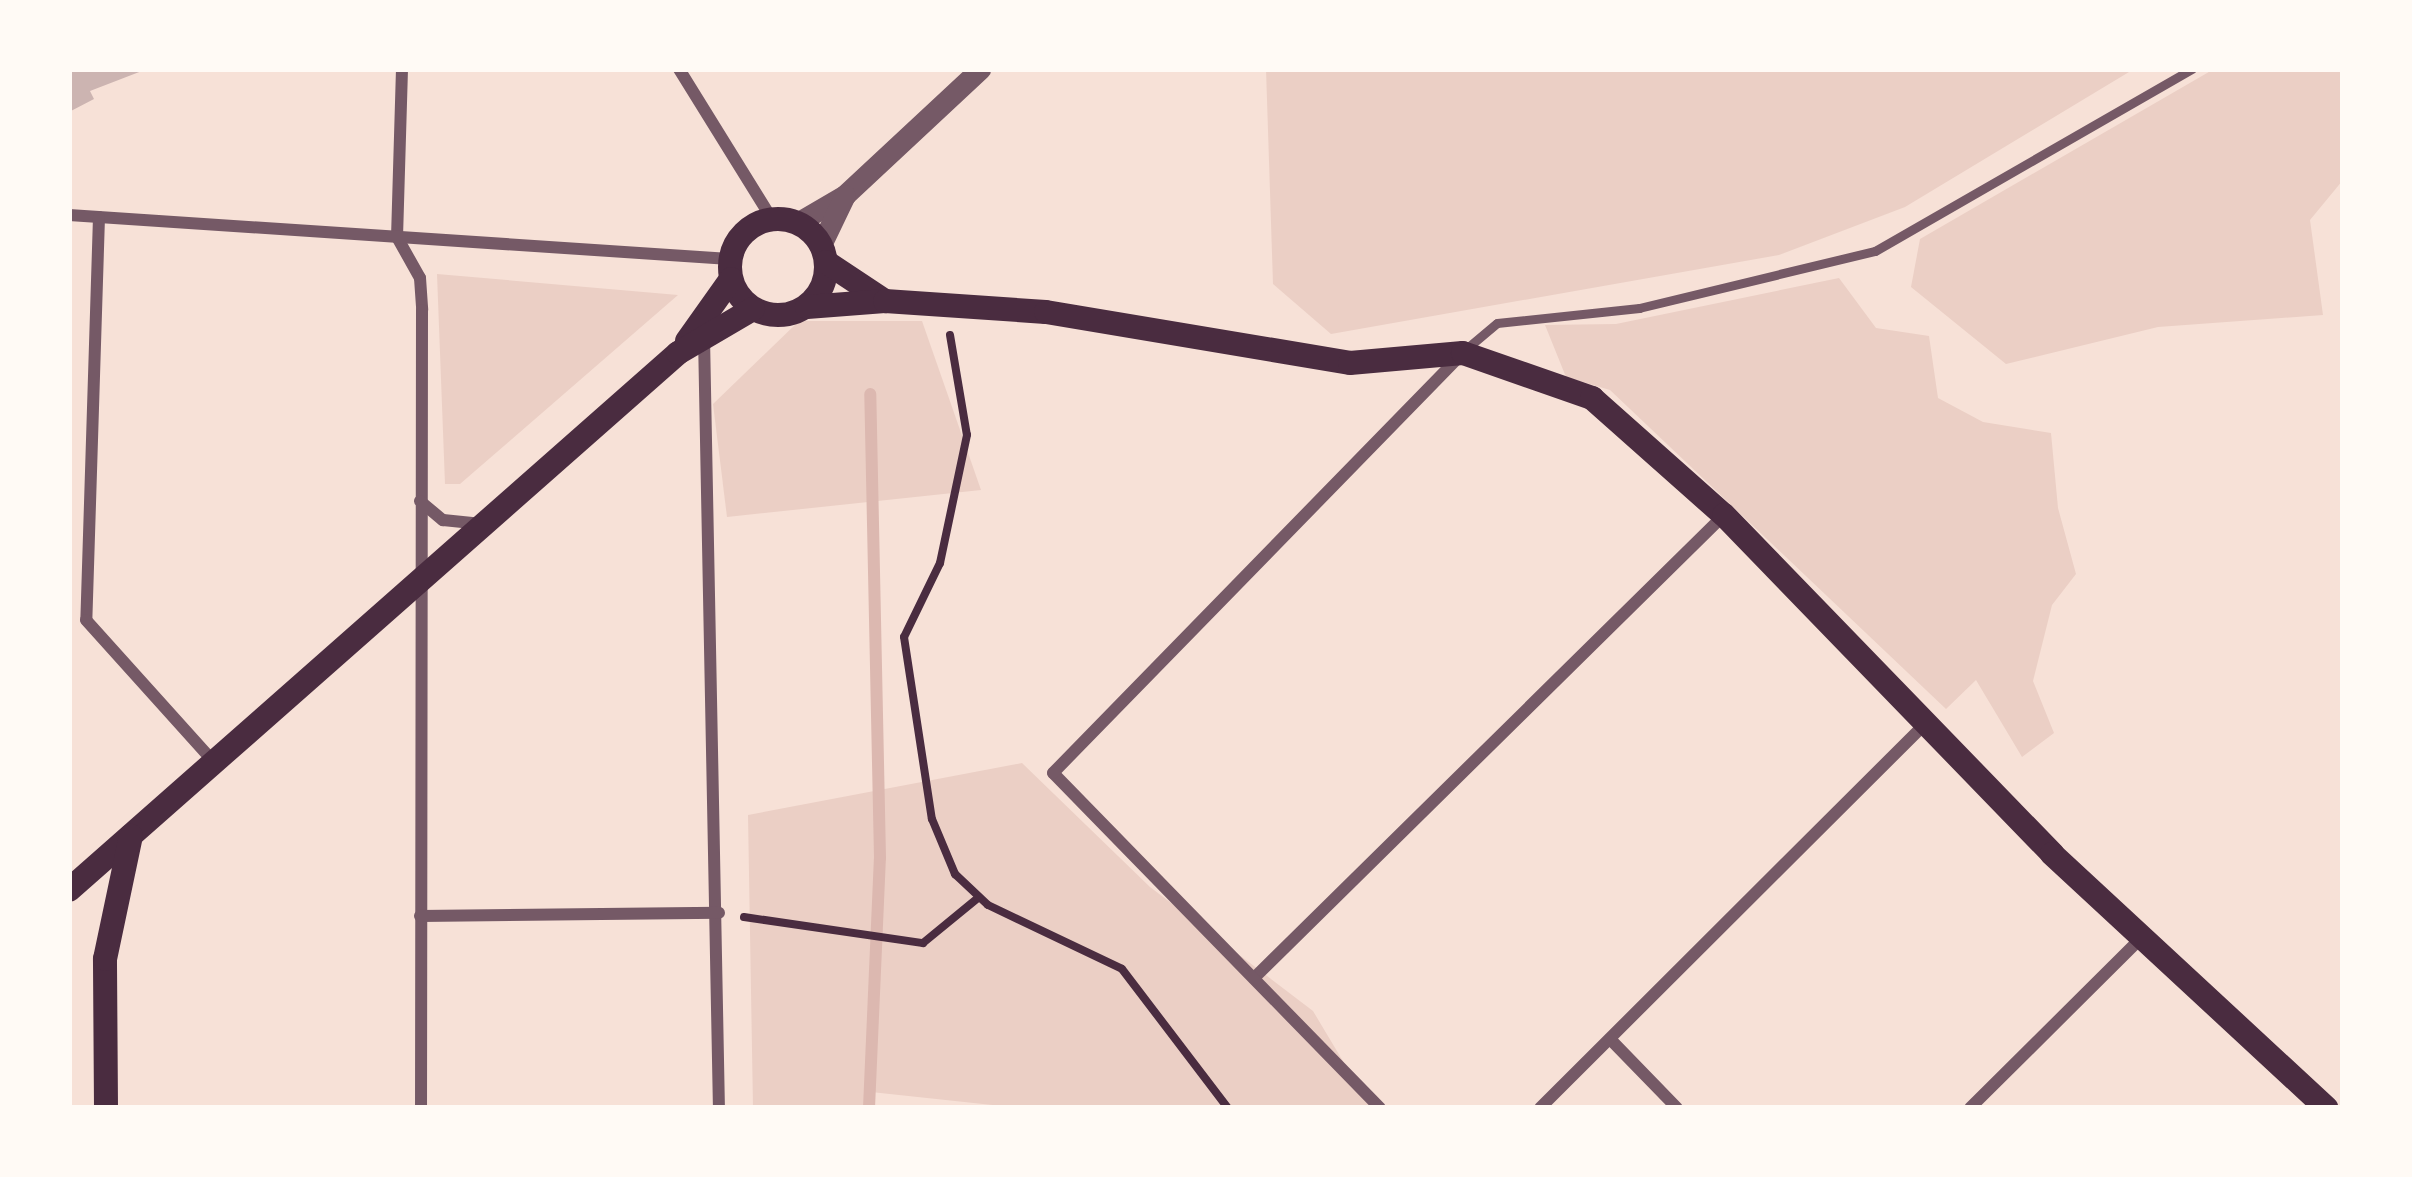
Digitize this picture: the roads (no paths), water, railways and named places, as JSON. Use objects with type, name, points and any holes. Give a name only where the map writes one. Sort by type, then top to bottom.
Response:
[{"type":"main road","points":[[678,353],[731,269],[744,232],[784,221],[885,301]]},
{"type":"main road","points":[[807,307],[823,287],[823,254]]},
{"type":"main road","points":[[731,269],[753,309]]},
{"type":"main road","points":[[69,890],[678,353],[753,309],[781,316],[807,307],[885,301],[1046,313],[1350,363],[1463,353],[1592,398],[1724,514],[1924,725],[2326,1108]]},
{"type":"main road","points":[[106,1108],[105,959],[131,836]]},
{"type":"street","points":[[402,69],[397,237],[420,278],[422,1108]]},
{"type":"street","points":[[679,69],[784,221],[845,195],[980,69]]},
{"type":"street","points":[[823,254],[845,195]]},
{"type":"street","points":[[69,215],[397,237],[731,269]]},
{"type":"street","points":[[98,217],[86,620],[214,762]]},
{"type":"street","points":[[704,336],[719,913],[719,1108]]},
{"type":"street","points":[[1380,1108],[1053,773],[1463,353]]},
{"type":"street","points":[[418,500],[443,520],[483,524]]},
{"type":"street","points":[[1254,978],[1724,514]]},
{"type":"street","points":[[1540,1108],[1924,725]]},
{"type":"street","points":[[420,916],[719,913]]},
{"type":"street","points":[[1970,1108],[2144,935]]},
{"type":"street","points":[[1610,1039],[1678,1108]]},
{"type":"lane","points":[[1463,353],[1475,334],[1497,323],[1660,304],[1875,251],[2192,69]]},
{"type":"waterway","points":[[869,1108],[880,858],[870,394]]}]
